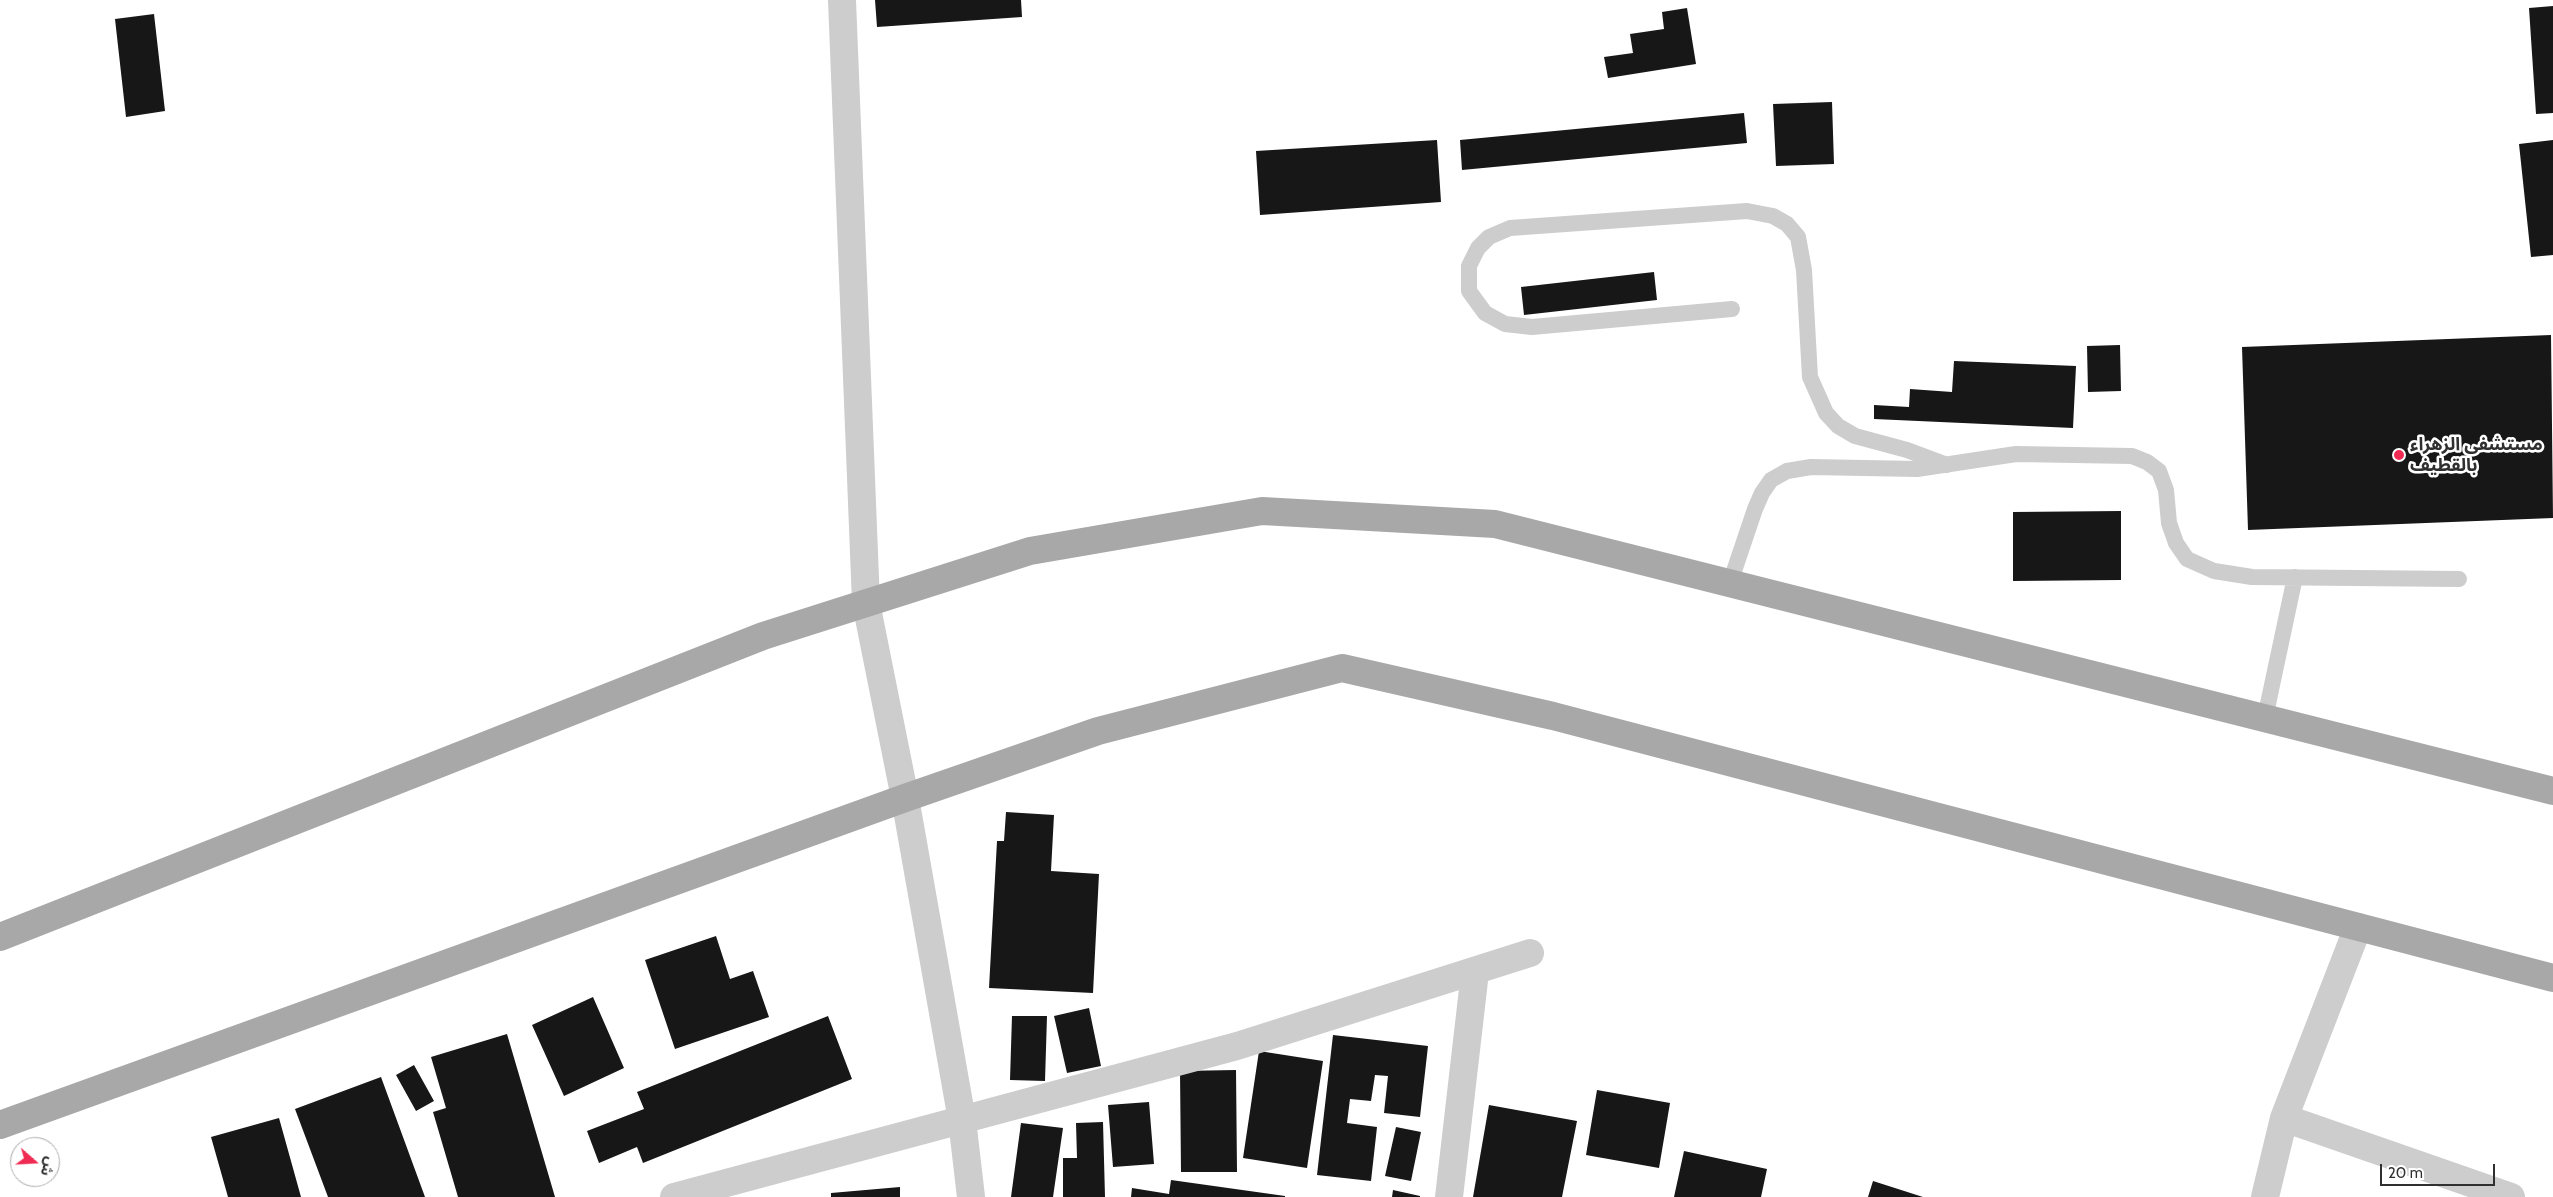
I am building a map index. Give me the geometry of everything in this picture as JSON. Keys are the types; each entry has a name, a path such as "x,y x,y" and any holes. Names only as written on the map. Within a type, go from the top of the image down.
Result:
{"main road":[{"path":"0,937 763,636 1030,551 1262,511 1495,524 2553,791"},
{"path":"0,1125 905,798 1098,731 1342,668 1553,716 2553,978"}],"street":[{"path":"842,0 866,603 905,798 962,1120 971,1197"},
{"path":"2265,1197 2284,1118 2358,927"},
{"path":"674,1197 1236,1046 1475,972 1530,953"},
{"path":"1449,1197 1475,972"},
{"path":"2284,1118 2511,1197"}],"lane":[{"path":"1732,309 1532,327 1505,324 1485,313 1469,291 1469,266 1478,248 1489,237 1510,228 1747,211 1772,216 1787,224 1798,237 1804,270 1810,377 1826,413 1838,426 1855,436 1906,450 1947,465"},
{"path":"1730,583 1762,493 1772,480 1787,471 1811,467 1917,469 2016,454 2132,456 2147,462 2159,472 2166,490 2172,530 2176,543 2186,559 2214,571 2252,577 2459,579"},
{"path":"2265,718 2295,577"}],"building":[{"path":"875,0 1021,0 1022,17 877,27"},
{"path":"2553,6 2553,113 2536,114 2529,8"},
{"path":"1687,8 1696,64 1608,78 1604,57 1633,53 1630,34 1664,29 1662,12"},
{"path":"154,14 165,111 126,117 115,19"},
{"path":"1832,102 1834,164 1776,166 1773,104"},
{"path":"1744,113 1747,143 1462,170 1460,140"},
{"path":"1437,140 1441,202 1260,215 1256,151"},
{"path":"2553,140 2553,255 2531,257 2519,144"},
{"path":"1654,272 1657,300 1524,315 1521,287"},
{"name":"مستشفى الزهراء بالقطيف","path":"2551,335 2553,518 2248,530 2242,347"},
{"path":"2120,345 2121,391 2088,392 2087,346"},
{"path":"1954,361 2076,366 2073,428 1874,419 1874,405 1909,407 1910,389 1952,392"},
{"path":"2121,511 2121,580 2013,581 2013,512"},
{"path":"1006,812 1054,815 1051,871 1099,874 1093,993 989,988 997,841 1004,841"},
{"path":"716,936 730,979 753,971 769,1017 675,1049 645,960"},
{"path":"593,997 624,1068 564,1096 532,1025"},
{"path":"1089,1008 1101,1066 1067,1073 1054,1016"},
{"path":"828,1016 852,1079 643,1163 637,1147 599,1163 587,1131 644,1109 637,1092"},
{"path":"1012,1016 1047,1016 1045,1081 1010,1080"},
{"path":"507,1034 555,1197 458,1197 433,1112 446,1108 431,1057"},
{"path":"1333,1035 1428,1046 1420,1117 1384,1113 1388,1076 1375,1075 1371,1101 1350,1099 1347,1123 1377,1127 1371,1181 1317,1175"},
{"path":"1259,1051 1323,1061 1307,1168 1243,1158"},
{"path":"414,1065 434,1101 416,1111 396,1075"},
{"path":"1236,1070 1237,1172 1181,1172 1180,1071"},
{"path":"381,1077 425,1197 328,1197 295,1109"},
{"path":"1597,1090 1670,1103 1659,1168 1586,1155"},
{"path":"1149,1102 1154,1164 1113,1167 1108,1105"},
{"path":"1489,1105 1577,1121 1562,1197 1473,1197"},
{"path":"279,1118 301,1197 228,1197 211,1137"},
{"path":"1103,1122 1105,1197 1063,1197 1063,1158 1077,1158 1076,1123"},
{"path":"1021,1123 1063,1128 1053,1197 1011,1197"},
{"path":"1396,1127 1421,1132 1411,1181 1385,1176"},
{"path":"1684,1151 1767,1169 1761,1197 1674,1197"},
{"path":"1171,1180 1285,1197 1131,1197 1132,1188 1169,1194"},
{"path":"1873,1181 1923,1197 1868,1197"},
{"path":"900,1187 900,1197 831,1197 831,1193"},
{"path":"1393,1190 1420,1196 1420,1197 1392,1197"}],"place":[{"name":"مستشفى الزهراء بالقطيف","path":"2399,455"}]}
